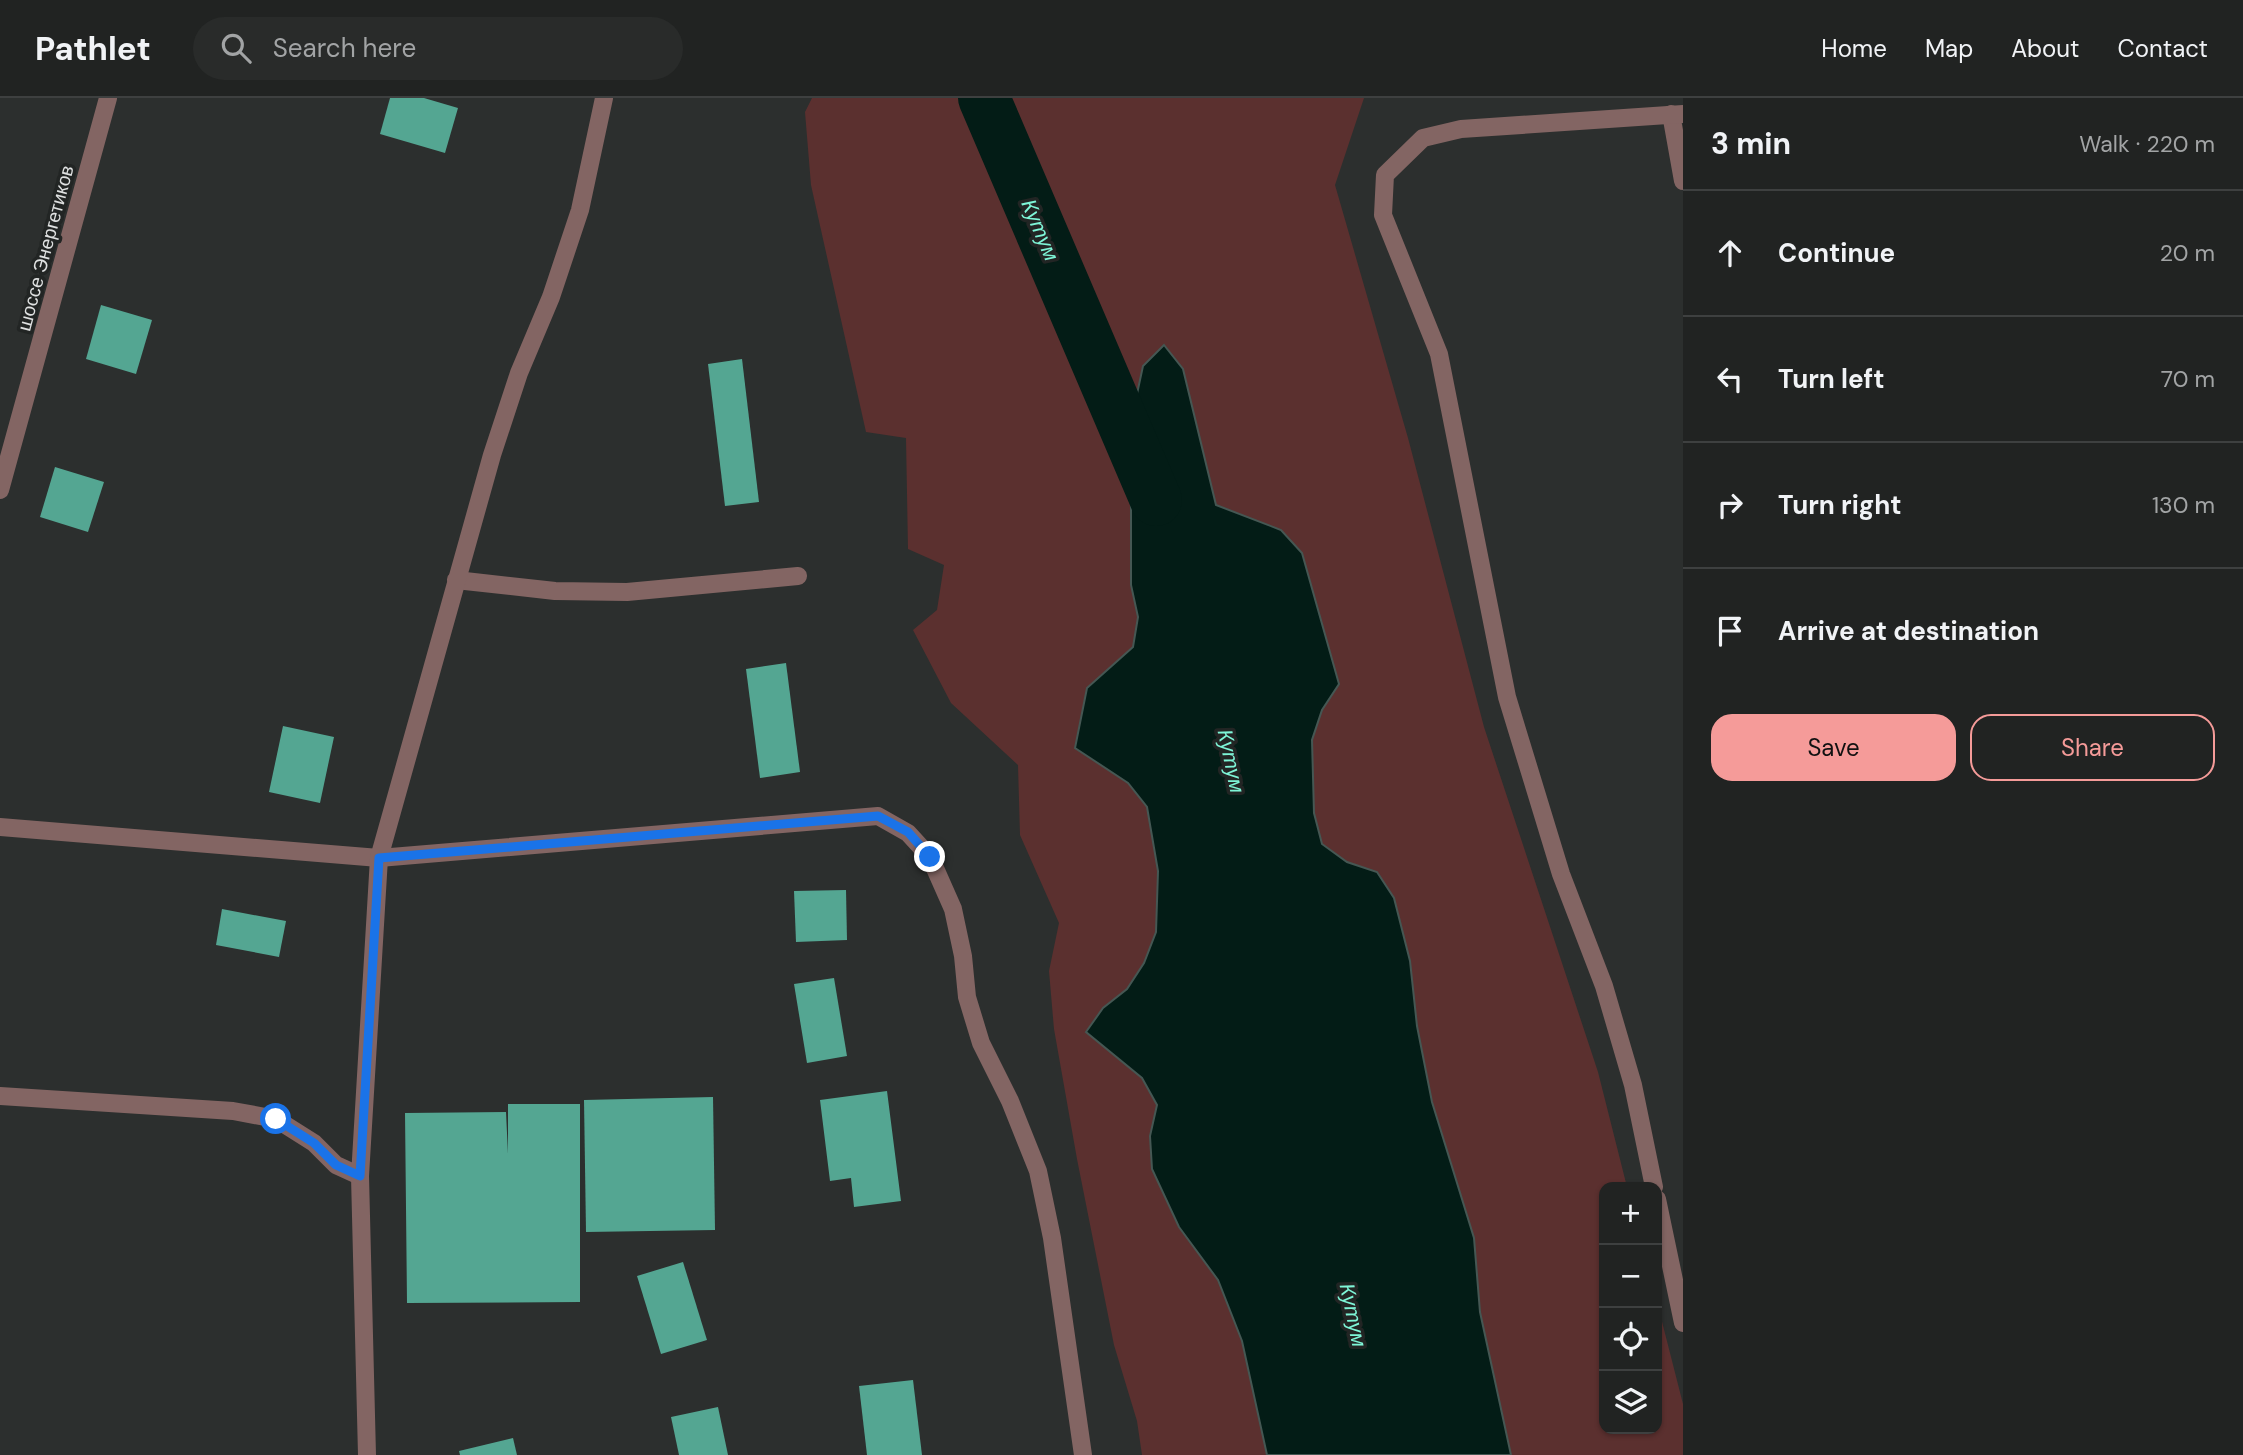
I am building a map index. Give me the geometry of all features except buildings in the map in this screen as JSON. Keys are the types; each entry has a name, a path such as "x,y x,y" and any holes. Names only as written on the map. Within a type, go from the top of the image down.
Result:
{"street":[{"name":"шоссе Энергетиков","path":"0,490 108,98"},
{"path":"367,1455 360,1176 379,858 492,455 519,373 551,298 580,210 604,98"},
{"path":"1653,1182 1633,1085 1604,986 1561,873 1507,697 1439,354 1383,215 1385,176 1423,138 1461,129 1677,114 1683,181"},
{"path":"456,580 555,591 626,592 799,576"},
{"path":"0,827 379,858 878,816 908,832 930,857 953,909 963,956 967,997 981,1043 1010,1101 1038,1171 1052,1238 1083,1455"},
{"path":"0,1096 233,1111 276,1119 314,1143 336,1165 360,1176"},
{"path":"1662,1223 1683,1323"}],"shaded area":[{"path":"812,98 1364,98 1335,185 1408,438 1484,727 1598,1072 1626,1182 1599,1182 1599,1434 1662,1434 1662,1322 1683,1404 1683,1455 1511,1455 1480,1312 1474,1238 1432,1102 1417,1026 1410,961 1377,872 1347,862 1321,844 1314,813 1312,740 1322,710 1339,684 1302,553 1280,530 1216,505 1183,369 1123,459 1131,491 1131,585 1138,617 1133,647 1087,688 1075,748 1128,783 1147,807 1158,871 1156,932 1144,963 1127,989 1103,1008 1087,1032 1142,1078 1157,1105 1150,1136 1179,1227 1218,1280 1242,1341 1267,1455 1142,1455 1137,1421 1114,1345 1054,1029 1049,971 1059,923 1020,835 1018,765 951,703 913,630 937,610 944,565 908,549 906,438 866,432 811,185 805,112"}],"water":[{"path":"1164,345 1183,369 1216,505 1281,530 1302,553 1339,684 1322,710 1312,740 1314,813 1322,844 1347,862 1377,872 1394,898 1410,961 1417,1026 1432,1102 1474,1238 1480,1312 1511,1455 1267,1455 1242,1341 1218,1280 1179,1227 1152,1169 1150,1136 1157,1105 1142,1078 1086,1032 1103,1008 1127,989 1144,963 1156,932 1158,871 1147,807 1128,783 1075,748 1087,688 1133,647 1138,617 1131,585 1131,491 1123,459 1143,366"}],"waterway":[{"name":"Кутум","path":"984,98 1156,500"}],"route":[{"path":"276,1119 314,1143 336,1165 360,1176 379,858 878,816 908,832 930,857"}]}
